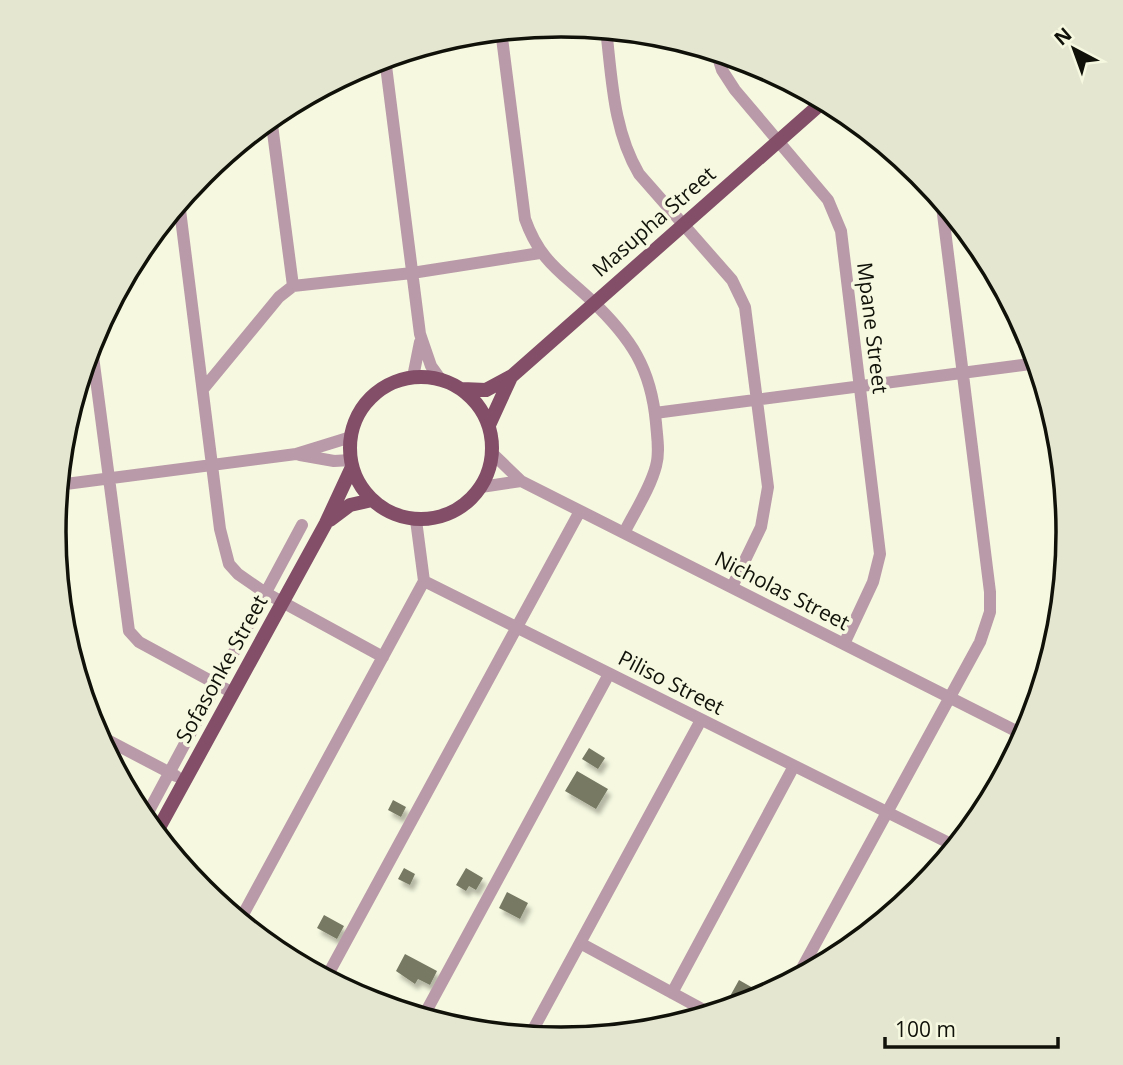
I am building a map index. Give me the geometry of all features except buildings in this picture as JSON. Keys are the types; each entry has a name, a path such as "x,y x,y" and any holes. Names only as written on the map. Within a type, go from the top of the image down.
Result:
{"main road":[{"name":"Masupha Street","path":"462,389 486,390 512,376 816,107"},
{"name":"Masupha Street","path":"489,425 512,376"},
{"name":"Sofasonke Street","path":"161,824 326,523 351,463 351,437 358,415 372,397 391,384 413,377 441,380 462,389 482,411 489,425 493,454 481,488 468,502 453,513 416,520"},
{"path":"351,463 359,484 372,500 399,516 416,520"},
{"name":"Sofasonke Street","path":"326,523 350,506 372,500"}],"street":[{"path":"607,39 620,131 628,155 639,174 732,280 745,307 758,400 767,502 761,527 732,587"},
{"path":"502,40 525,219 540,253 594,303 640,357 650,381 655,413 657,464 624,533"},
{"name":"Mpane Street","path":"720,63 735,90 828,200 841,230 880,554 873,582 844,644"},
{"path":"386,69 420,334 431,366 441,380"},
{"path":"273,130 293,286"},
{"path":"181,216 220,529 229,564 282,603 383,657"},
{"path":"804,965 980,642 990,612 990,592 943,217"},
{"path":"204,388 279,297 293,286 411,273 540,253"},
{"path":"413,377 418,363 420,334"},
{"path":"655,413 1028,364"},
{"path":"95,365 129,631 139,642 233,693"},
{"path":"69,484 296,454 351,437"},
{"path":"296,454 351,463"},
{"name":"Nicholas Street","path":"493,454 522,481 1016,731"},
{"path":"481,488 522,481"},
{"path":"330,970 580,511"},
{"path":"244,913 424,581 416,520"},
{"path":"150,809 302,525"},
{"name":"Piliso Street","path":"424,581 948,842"},
{"path":"427,1009 609,674"},
{"path":"534,1027 701,720"},
{"path":"113,743 185,781"},
{"path":"672,993 794,766"},
{"path":"580,943 700,1008"}]}
